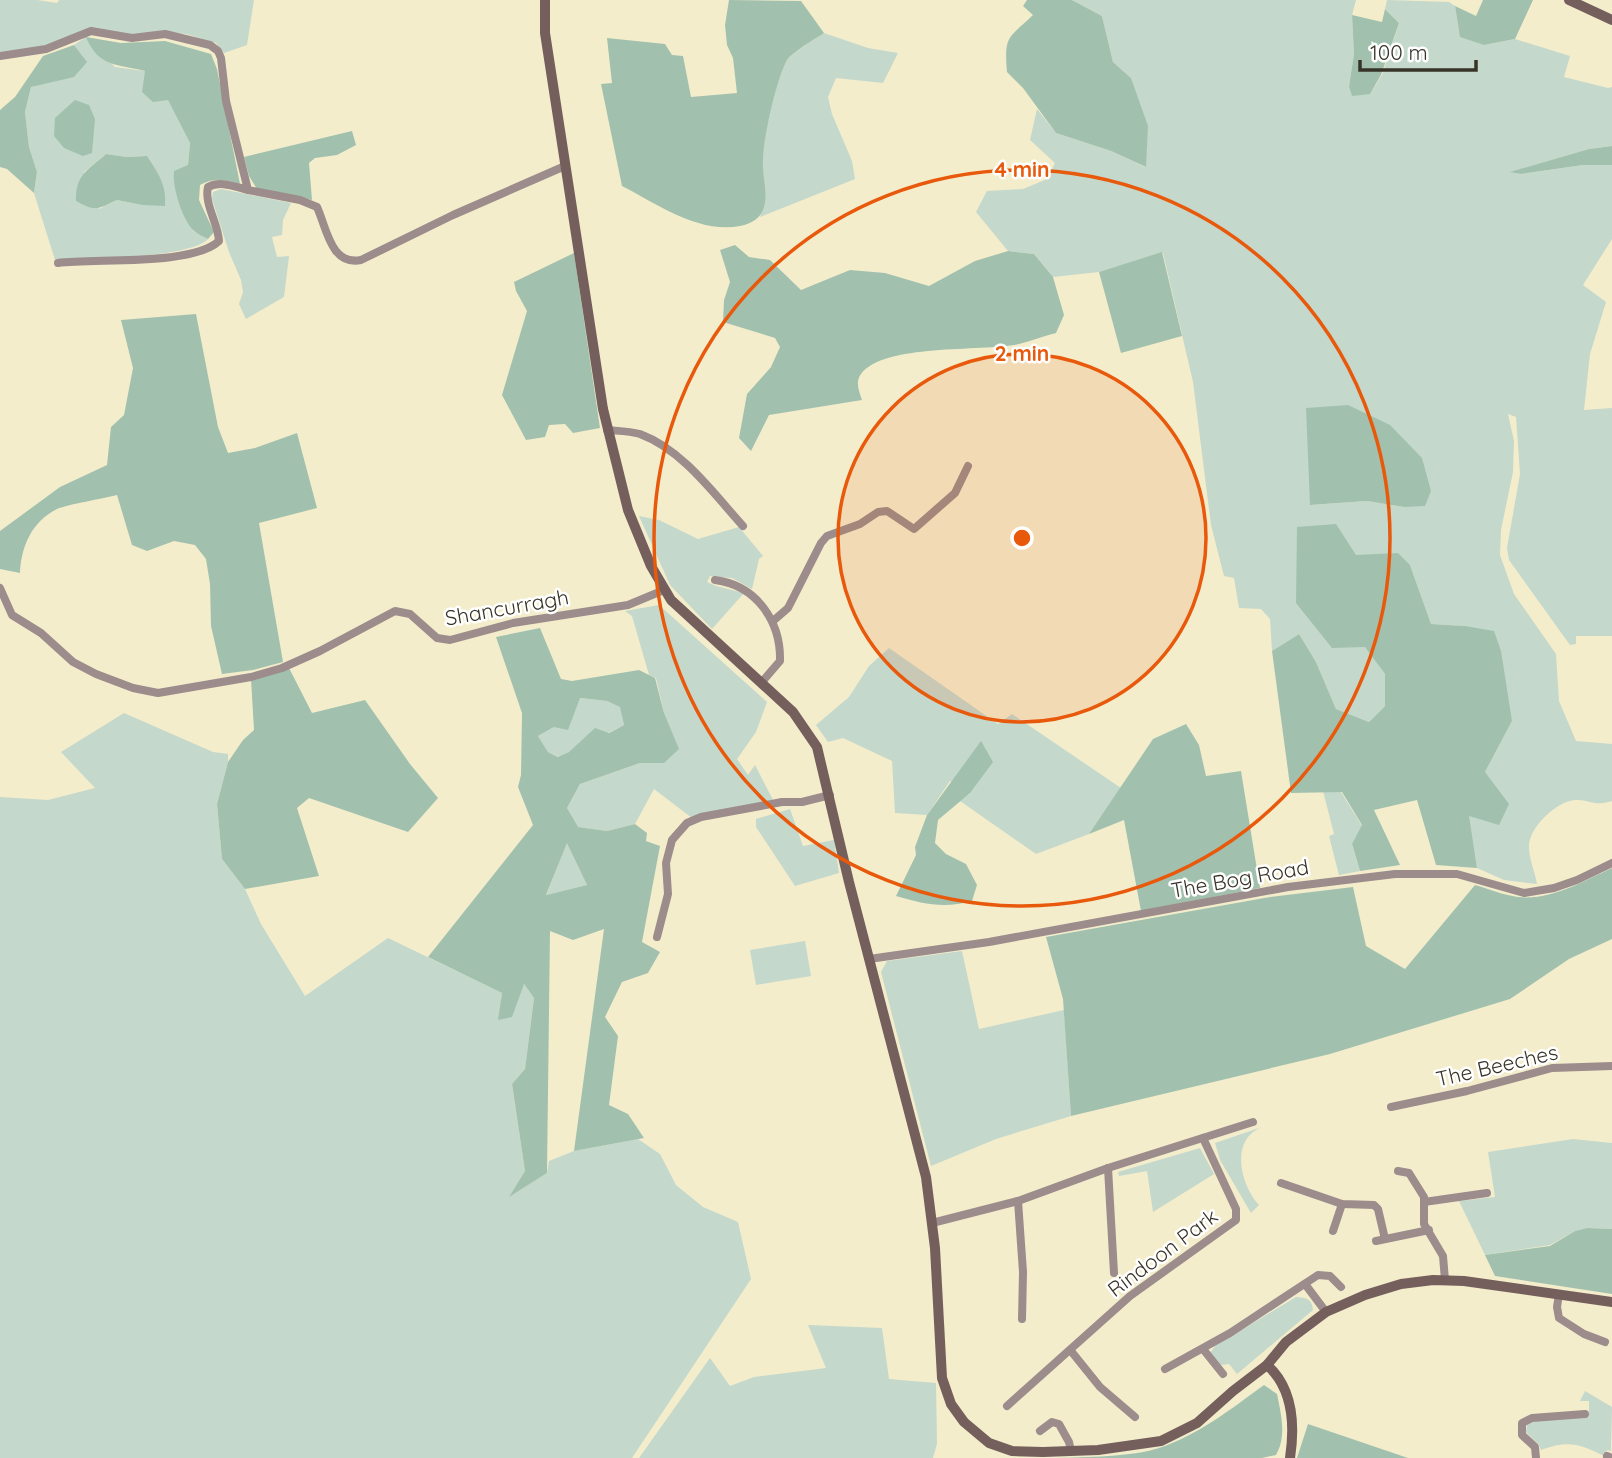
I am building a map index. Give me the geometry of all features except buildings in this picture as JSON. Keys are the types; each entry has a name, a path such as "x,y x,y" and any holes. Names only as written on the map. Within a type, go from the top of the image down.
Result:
{"street":[{"path":"545,0 545,33 607,430 628,510 651,566 671,600 793,712 817,747 926,1177 932,1223 941,1365 944,1389 951,1405 973,1431 1000,1447 1020,1451 1071,1451 1143,1445 1167,1439 1197,1423 1267,1365 1286,1342 1326,1312 1394,1286 1445,1280 1500,1284 1612,1302"},
{"path":"1569,0 1612,20"},
{"path":"0,56 46,49 91,30 132,38 165,34 210,45 218,51 220,58 226,101 248,190"},
{"path":"58,263 125,261 192,253 212,247 219,241 218,231 206,196 208,187 217,183 317,207 332,247 338,255 351,262 361,260 453,215 565,166"},
{"path":"607,430 630,432 660,444 699,478 743,526"},
{"path":"773,621 788,608 827,536 860,524 878,512 887,511 914,528 955,493 968,466"},
{"path":"715,580 743,588 773,621 780,643 780,661 762,682"},
{"name":"Shancurragh","path":"0,588 12,615 41,633 73,663 133,688 158,693 251,677 282,668 395,611 410,614 437,638 450,640 513,623 628,605 664,590"},
{"path":"657,937 668,894 666,874 672,840 687,823 701,817 782,802 802,802 830,795"},
{"name":"The Bog Road","path":"869,959 1003,939 1288,887 1395,874 1457,874 1524,893 1554,888 1612,863"},
{"name":"The Beeches","path":"1391,1107 1467,1091 1552,1068 1612,1066"},
{"path":"932,1223 1017,1201 1108,1167 1253,1122"},
{"name":"Rindoon Park","path":"1070,1351 1130,1296 1237,1218 1236,1209 1203,1138"},
{"path":"1108,1167 1114,1273"},
{"path":"1398,1171 1407,1171 1411,1175 1424,1202 1424,1224 1444,1259 1445,1280"},
{"path":"1280,1183 1342,1204 1374,1205 1378,1209 1380,1240 1429,1230"},
{"path":"1424,1202 1487,1193"},
{"path":"1017,1201 1023,1272 1022,1319"},
{"path":"1333,1231 1342,1204"},
{"path":"1165,1369 1203,1349 1318,1275 1333,1277 1340,1287"},
{"path":"1305,1284 1326,1312"},
{"path":"1559,1294 1559,1318 1584,1334 1605,1342"},
{"path":"1203,1349 1223,1374"},
{"path":"1007,1406 1070,1351 1100,1387 1135,1417"},
{"path":"1267,1365 1278,1375 1293,1416 1290,1458"},
{"path":"1536,1458 1535,1447 1522,1435 1522,1423 1539,1417 1585,1414"},
{"path":"1040,1431 1052,1422 1059,1424 1071,1451"}],"green space":[{"path":"0,0 57,3 59,0 254,0 247,45 224,53 216,43 186,34 167,32 128,35 93,28 40,47 0,53"},
{"path":"729,0 801,1 824,33 792,55 782,71 765,138 765,197 762,212 750,223 725,227 694,222 622,186 601,84 612,83 607,38 665,44 672,55 683,56 691,97 737,93 733,58 727,45 725,25"},
{"path":"1027,0 1072,0 1102,16 1113,62 1131,78 1148,126 1146,167 1111,151 1056,133 1023,88 1007,72 1007,44 1013,34 1033,15 1023,6"},
{"path":"1072,0 1356,0 1352,15 1354,54 1349,86 1370,94 1382,75 1399,23 1385,9 1387,0 1449,2 1455,6 1459,30 1484,45 1515,39 1570,56 1564,77 1612,87 1612,146 1589,149 1512,172 1521,174 1583,165 1612,165 1612,239 1583,285 1606,302 1590,354 1584,410 1612,408 1612,636 1576,636 1576,644 1570,645 1509,560 1507,548 1520,474 1516,417 1508,414 1514,441 1513,472 1501,530 1500,555 1514,594 1556,654 1559,701 1576,741 1612,744 1612,801 1600,803 1575,800 1560,805 1538,824 1533,832 1529,852 1537,884 1504,880 1477,868 1468,815 1485,772 1512,721 1465,626 1431,624 1410,565 1373,556 1356,556 1365,646 1385,674 1385,706 1369,722 1336,709 1316,662 1299,634 1272,651 1270,619 1261,609 1239,608 1234,578 1224,576 1211,525 1193,382 1163,253 1099,272 1053,277 1034,254 1008,251 976,212 987,191 1023,189 1047,179 1055,163 1030,140 1037,109 1056,133 1111,151 1145,167 1131,78 1113,62 1102,16","holes":["1421,458 1404,507 1367,501 1311,505"]},
{"path":"1483,0 1533,0 1515,39 1484,45 1460,37 1455,6 1476,16"},
{"path":"1385,9 1399,23 1381,75 1370,94 1352,96 1349,86 1354,54 1352,15 1382,22"},
{"path":"824,33 868,48 898,53 883,83 836,78 828,97 832,114 852,161 855,179 760,217 765,197 762,164 764,142 780,77 788,59"},
{"path":"86,37 115,67 145,71 168,99 190,143 188,165 193,231 208,239 198,245 160,254 55,260 34,193 37,172 29,147 25,112 31,87 86,62 74,45","holes":["106,154 147,156 142,205 117,200 99,209 84,172"]},
{"path":"86,37 121,43 165,41 211,54 217,69 240,184 215,180 200,185 199,200 214,232 208,239 193,230 179,202 174,171 188,165 190,143 168,100 153,102 142,92 145,71 103,60"},
{"path":"74,45 87,62 74,77 31,87 25,112 29,147 37,172 34,193 7,169 0,167 0,110 15,97 43,56"},
{"path":"75,100 89,105 95,119 92,153 83,156 64,148 54,136 55,118"},
{"path":"352,131 356,145 337,155 315,158 309,163 312,200 257,189 249,176 244,157"},
{"path":"1612,146 1612,165 1583,165 1521,174 1510,172 1589,149"},
{"path":"106,154 147,156 163,185 165,206 117,200 93,208 76,201 80,179"},
{"path":"221,189 291,203 283,220 282,235 272,237 277,257 289,256 284,297 246,319 239,304 243,292 241,280 212,199 213,192"},
{"path":"735,245 749,257 770,260 801,290 850,270 885,273 929,286 975,261 1008,251 1034,254 1053,277 1064,315 1056,333 1019,344 911,353 873,364 858,380 862,400 769,415 751,451 739,438 747,394 771,367 780,347 775,338 723,322 724,300 730,282 720,250"},
{"path":"1162,252 1182,336 1121,353 1099,272"},
{"path":"574,253 600,428 573,433 565,424 549,425 545,437 526,440 502,395 527,311 514,282"},
{"path":"196,314 218,427 228,453 255,448 297,433 317,508 259,523 283,662 222,674 211,626 210,584 206,559 195,545 174,541 147,551 132,545 117,495 62,507 48,514 29,536 20,573 0,569 0,531 60,487 107,465 111,427 124,415 133,368 121,320"},
{"path":"1348,405 1390,425 1422,458 1431,491 1425,506 1404,507 1367,501 1310,505 1306,408"},
{"path":"639,516 659,520 698,539 739,527 763,556 759,559 752,589 732,578 710,576 707,582 744,593 712,629 670,585"},
{"path":"1336,524 1356,555 1398,553 1410,565 1431,624 1494,631 1501,651 1512,721 1485,772 1509,804 1499,825 1469,816 1477,868 1436,865 1417,800 1374,810 1400,865 1360,871 1352,844 1362,825 1342,792 1291,793 1272,651 1299,634 1316,662 1336,709 1369,722 1385,706 1385,674 1365,647 1332,648 1296,603 1297,527"},
{"path":"659,605 767,702 756,732 737,759 748,775 755,765 773,800 692,818 654,789 635,824 607,831 577,827 567,808 580,784 640,763 664,763 664,713 656,678 649,675 632,616 625,611"},
{"path":"540,628 561,679 572,681 639,670 655,678 664,713 679,749 664,763 640,763 580,784 567,808 578,827 607,831 635,824 647,833 646,841 660,846 642,942 660,952 648,973 622,982 605,1017 618,1036 609,1105 628,1114 644,1138 574,1151 604,929 573,940 550,931 547,1173 509,1197 525,1171 512,1084 525,1069 534,998 524,984 512,1017 498,1020 502,993 428,957 533,825 518,787 521,775 522,713 496,637","holes":["580,698 607,701 620,707 624,725 609,733 595,728 569,752 558,757 548,752 538,736 554,727 568,730","567,843 587,885 546,895"]},
{"path":"889,648 998,724 1012,714 1121,788 1089,834 1036,854 960,801 970,793 950,781 927,815 895,813 892,761 843,738 828,742 816,725 849,697 869,666"},
{"path":"289,668 312,713 365,700 410,764 438,798 408,832 309,798 297,808 319,876 245,889 222,859 217,804 228,762 243,740 254,730 251,679"},
{"path":"579,698 607,701 621,707 624,725 559,757 548,752 538,736 554,727"},
{"path":"124,713 213,752 228,754 217,804 222,859 245,889 261,924 305,996 388,938 502,993 499,1020 524,984 534,998 525,1069 512,1084 525,1171 510,1196 547,1173 549,1161 574,1151 638,1139 660,1154 676,1185 703,1207 738,1222 751,1279 632,1458 0,1458 0,797 48,800 95,788 61,752"},
{"path":"1186,724 1199,745 1206,776 1241,771 1260,888 1141,911 1124,820 1089,834 1153,739"},
{"path":"981,741 993,762 970,793 938,820 935,843 946,854 966,864 977,885 972,901 952,905 934,904 896,896 916,855 915,847 927,815"},
{"path":"1323,791 1341,792 1362,826 1352,845 1360,871 1339,875 1329,836 1334,834"},
{"path":"790,809 803,846 834,840 839,873 795,886 756,827 756,819"},
{"path":"567,842 587,885 546,896"},
{"path":"1612,868 1612,939 1569,959 1510,999 1330,1054 1071,1116 1063,999 1046,937 1270,897 1353,887 1366,946 1405,969 1475,885 1518,897 1542,896 1566,889"},
{"path":"805,941 811,976 756,985 750,950"},
{"path":"962,951 979,1029 1064,1010 1071,1116 996,1139 931,1166 881,972 887,961"},
{"path":"1262,1127 1252,1133 1242,1152 1243,1175 1259,1205 1251,1213 1220,1160 1215,1143"},
{"path":"1573,1139 1612,1143 1612,1229 1587,1228 1575,1231 1550,1245 1485,1255 1459,1201 1495,1197 1488,1152"},
{"path":"1200,1148 1214,1174 1153,1212 1147,1171 1119,1176 1118,1172"},
{"path":"1587,1228 1612,1229 1612,1294 1495,1276 1485,1255 1550,1246 1575,1231"},
{"path":"1296,1297 1309,1300 1313,1310 1237,1374 1229,1364 1221,1365 1210,1353 1215,1346"},
{"path":"808,1325 882,1328 889,1379 936,1383 937,1444 933,1458 639,1458 710,1358 730,1386 754,1377 826,1368"},
{"path":"1264,1385 1277,1394 1280,1409 1282,1433 1276,1455 1262,1458 1057,1458 1122,1455 1159,1448 1201,1429"},
{"path":"1585,1391 1612,1407 1611,1451 1607,1450 1604,1456 1580,1446 1567,1444 1541,1450 1526,1432 1527,1424 1534,1421 1589,1417 1589,1401 1580,1401"},
{"path":"1308,1424 1408,1458 1297,1458"}]}
